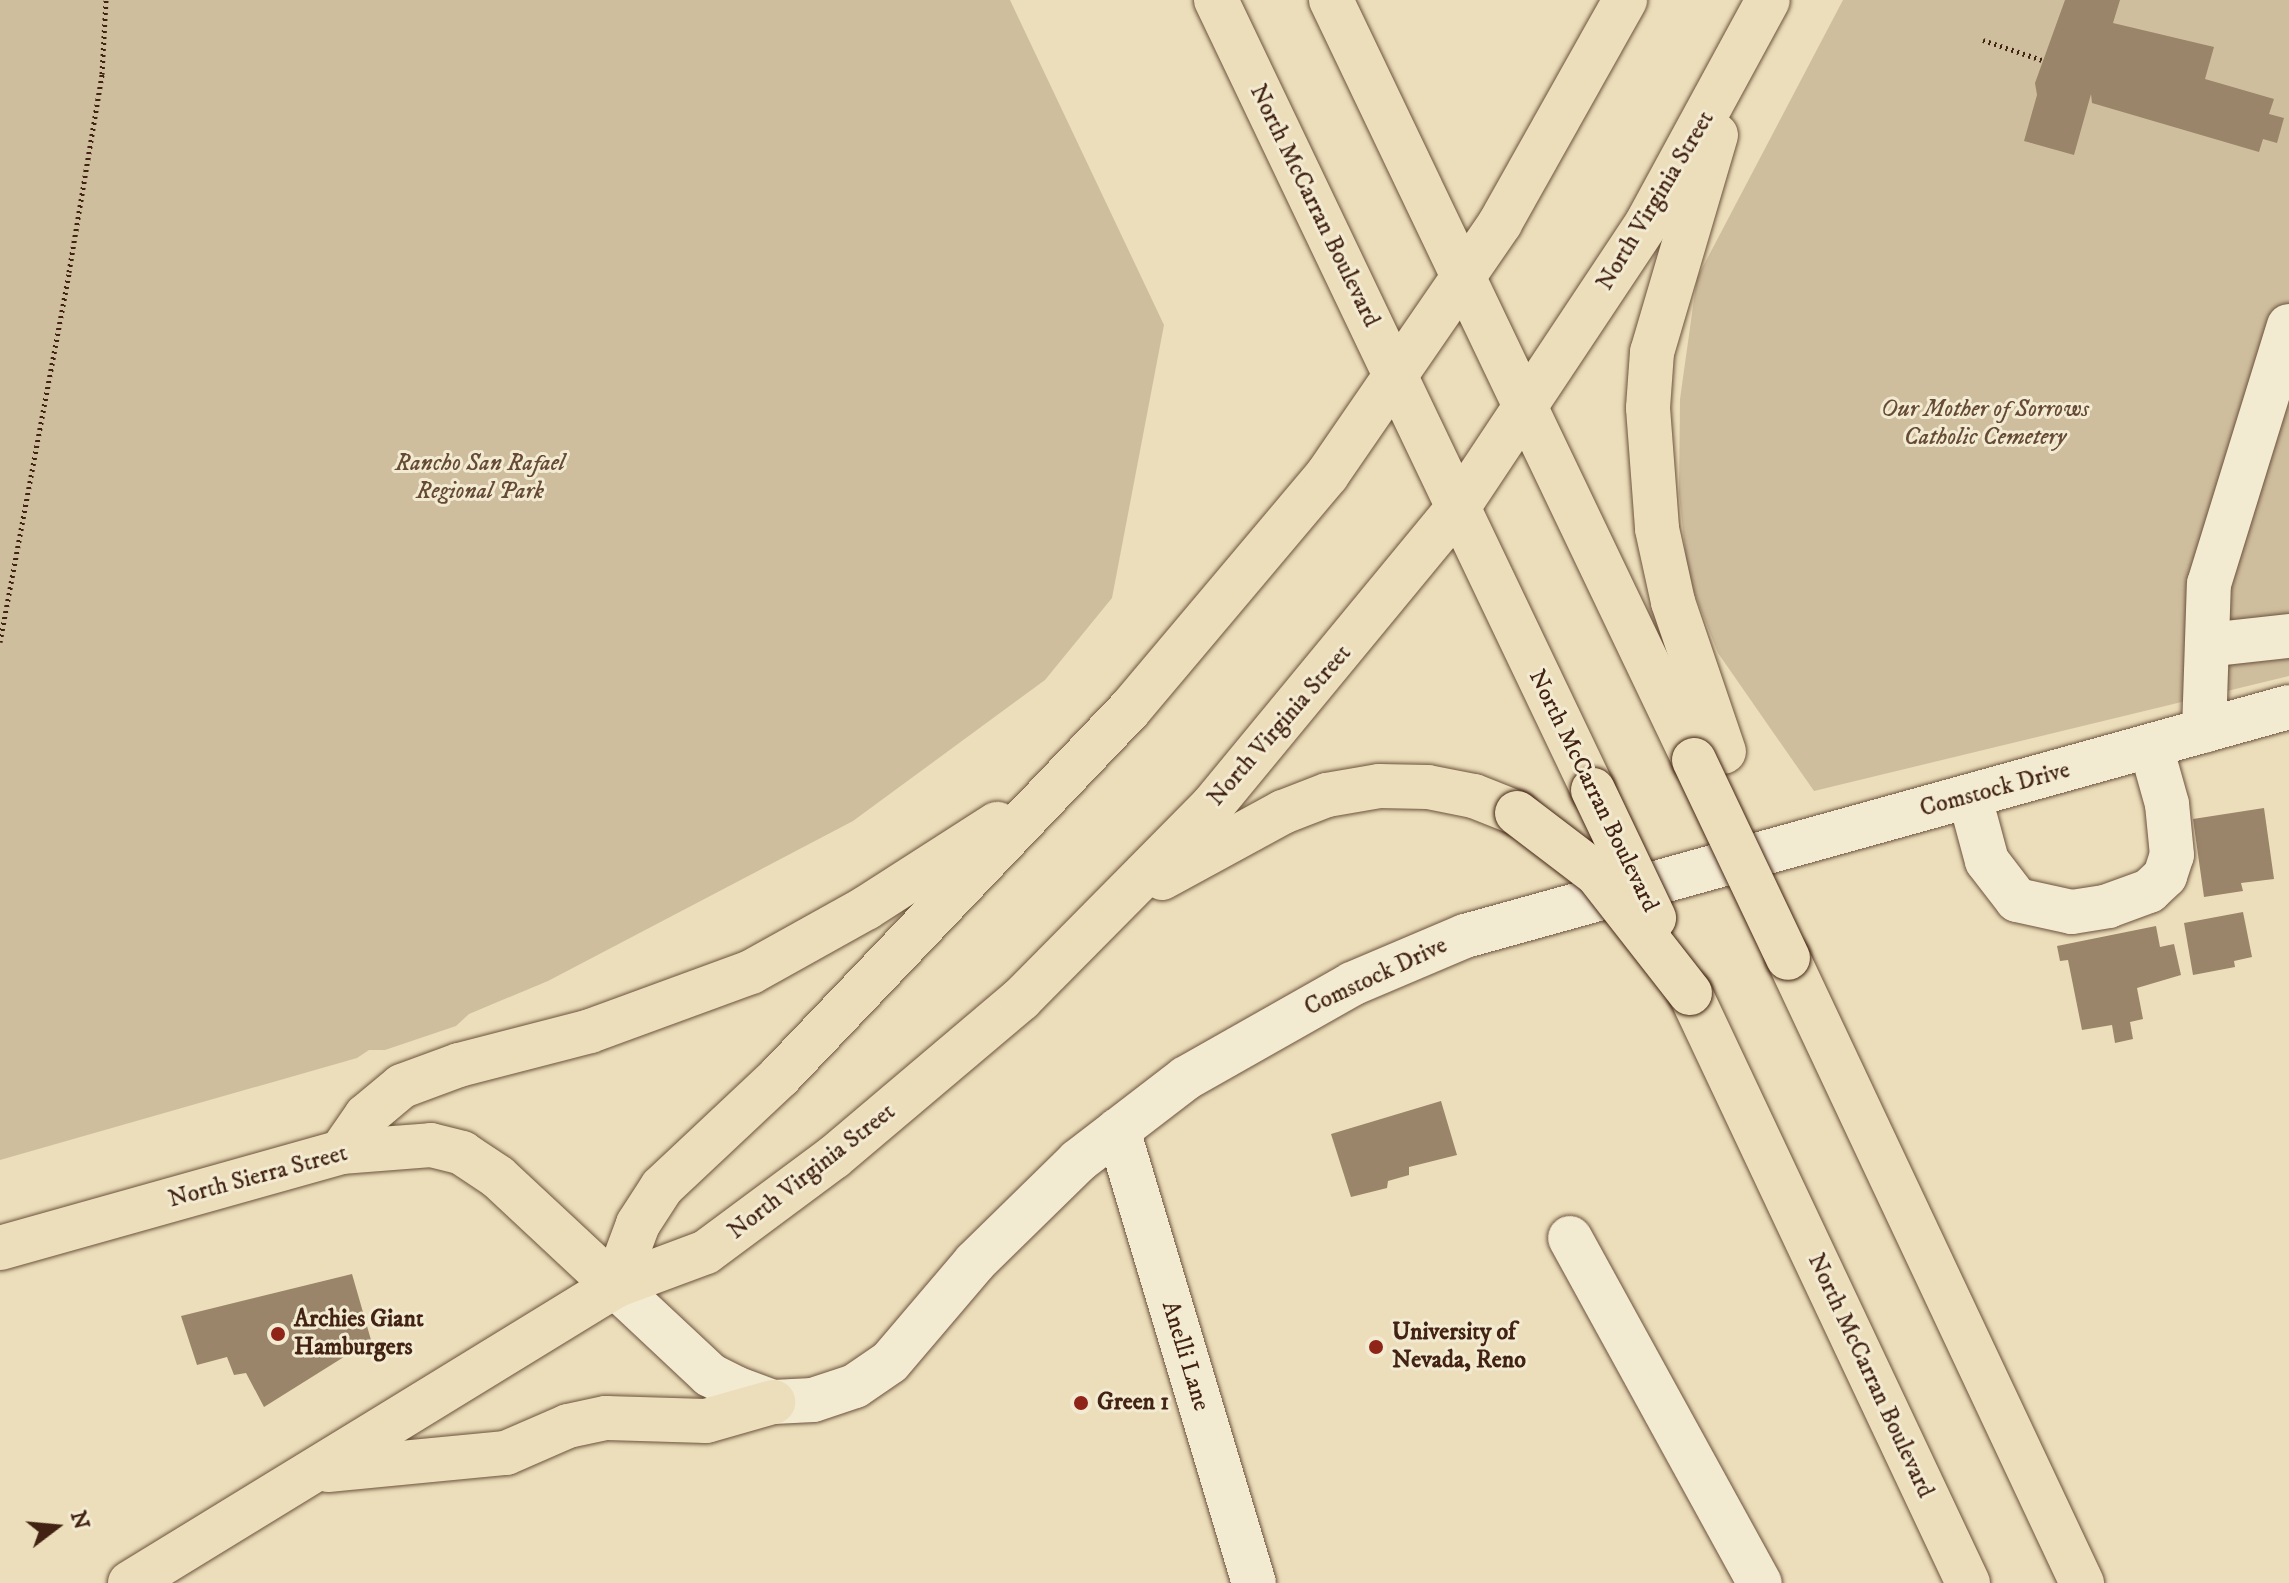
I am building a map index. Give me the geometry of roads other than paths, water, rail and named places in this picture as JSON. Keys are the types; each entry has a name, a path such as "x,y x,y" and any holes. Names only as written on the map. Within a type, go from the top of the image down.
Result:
{"main road":[{"name":"North McCarran Boulevard","path":"1216,0 1968,1583"},
{"path":"1331,0 1522,410 1709,756 1788,958 2082,1583"},
{"path":"615,1286 638,1224 662,1187 780,1076 1130,709 1262,555 1396,377 1463,280 1625,0"},
{"name":"North Virginia Street","path":"130,1583 318,1471 615,1286 706,1252 753,1219 929,1081 1119,903 1273,737 1457,509 1648,221 1738,61 1768,0"},
{"path":"1709,756 1657,529 1648,408 1652,352 1669,286 1738,61"},
{"path":"1119,903 1283,812 1327,795 1379,786 1428,787 1474,796 1517,813 1597,874 1690,993"},
{"path":"341,1152 366,1116 402,1086 590,1031 751,972 866,908 1046,794"},
{"name":"North Sierra Street","path":"0,1248 341,1152 431,1145 462,1153 498,1177 615,1286"},
{"path":"318,1471 494,1454 568,1426 606,1418 706,1421 773,1402"}],"street":[{"path":"2204,731 2209,584 2289,326"},
{"path":"2207,645 2289,636"},
{"name":"Comstock Drive","path":"615,1286 710,1375 773,1402 813,1400 855,1386 890,1362 975,1262 1052,1184 1118,1130 1186,1078 1352,984 1465,936 2289,707"},
{"path":"1970,798 1987,861 2017,900 2072,912 2108,906 2149,891 2165,876 2172,855 2167,804 2151,747"},
{"name":"Anelli Lane","path":"1118,1130 1254,1583"},
{"path":"1570,1238 1760,1583"}],"place":[{"name":"Archies Giant Hamburgers","path":"278,1334"},
{"name":"University of Nevada, Reno","path":"1376,1347"},
{"name":"Green 1","path":"1081,1403"}],"park label":[{"name":"Our Mother of Sorrows Catholic Cemetery","path":"1985,424"},
{"name":"Rancho San Rafael Regional Park","path":"480,478"}]}
